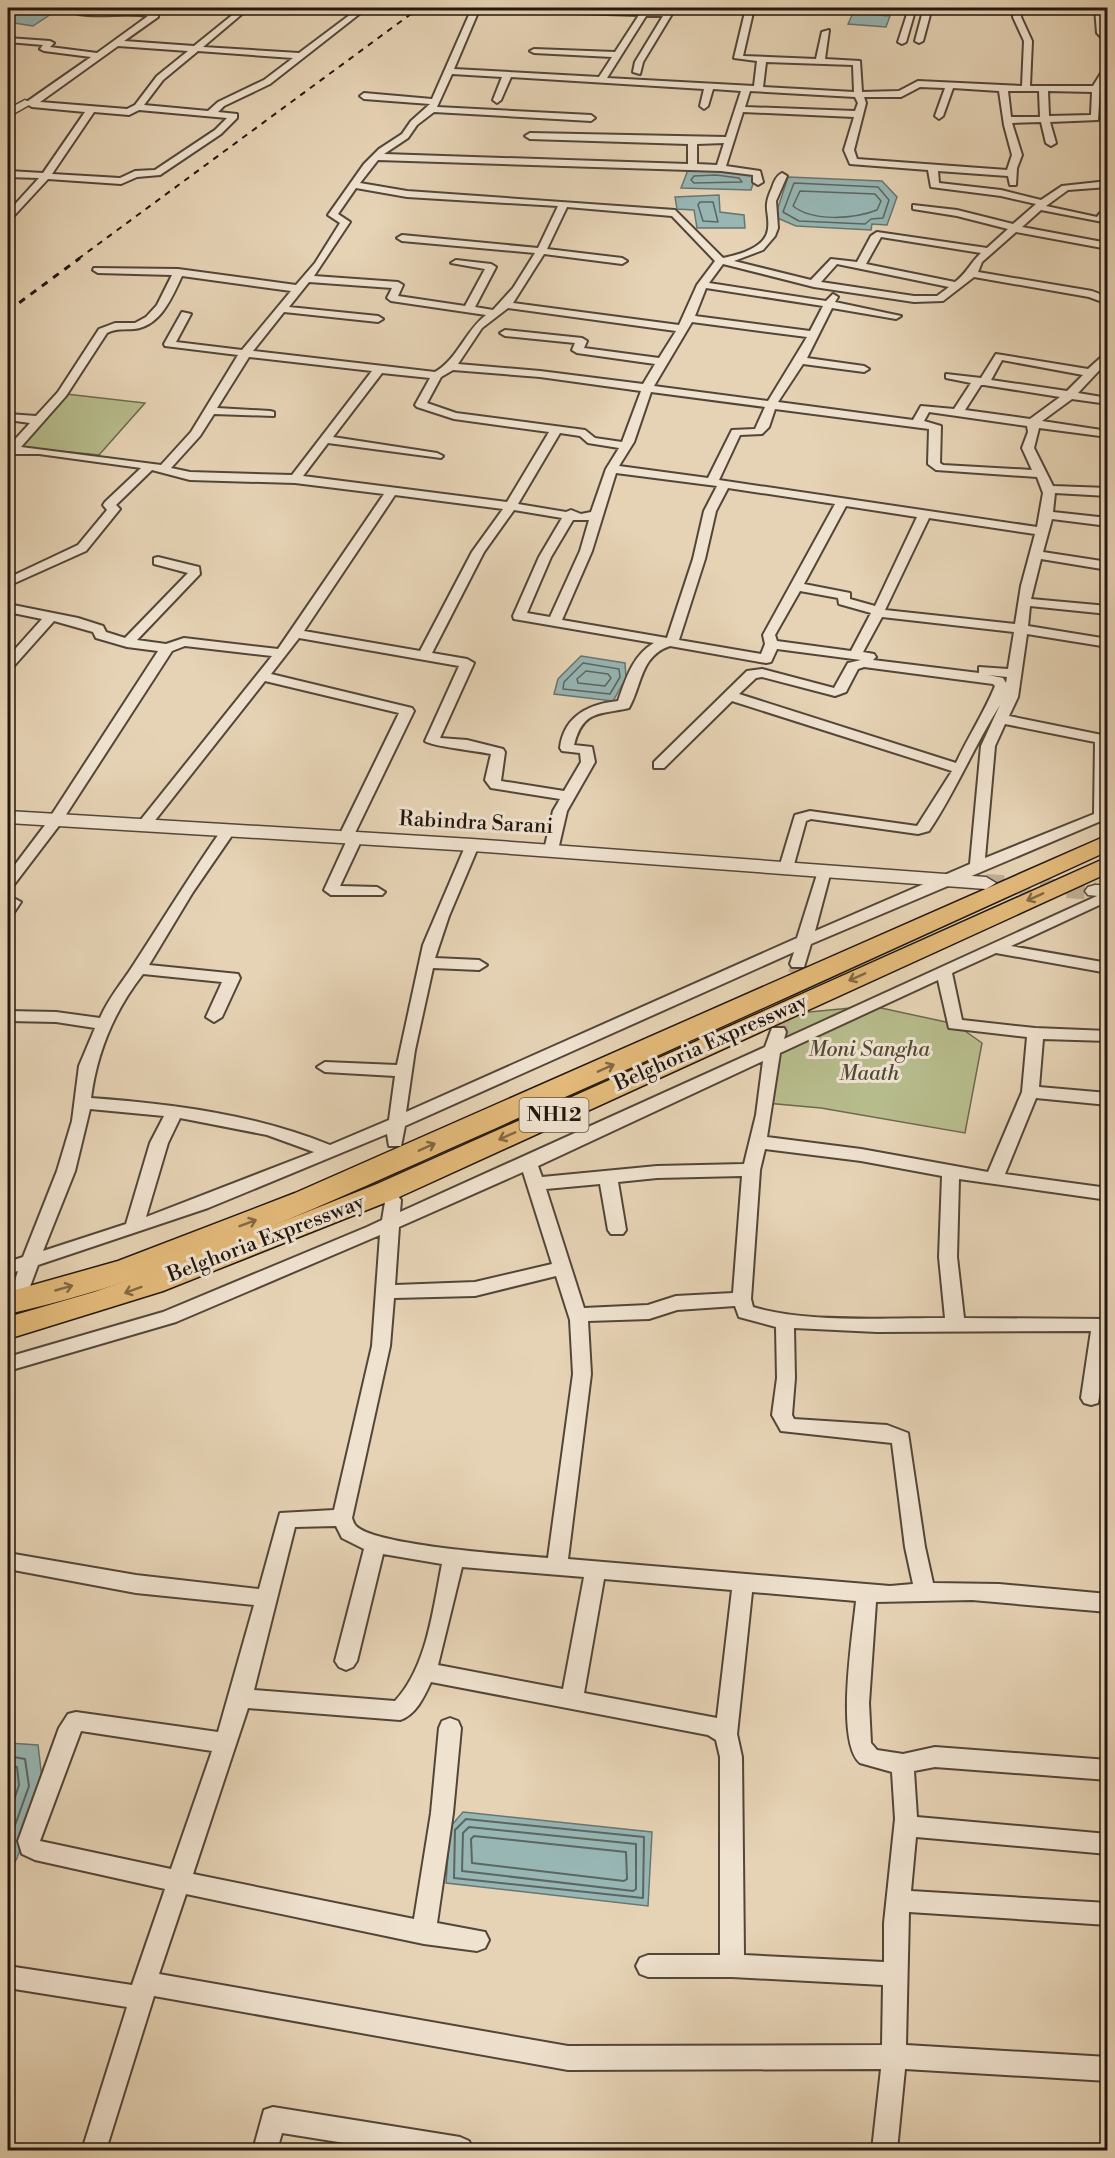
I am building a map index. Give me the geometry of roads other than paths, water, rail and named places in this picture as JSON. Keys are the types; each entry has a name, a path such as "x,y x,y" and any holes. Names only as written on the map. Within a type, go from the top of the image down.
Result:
{"highway":[{"name":"Belghoria Expressway","path":"15,1295 101,1277 154,1259 311,1198 1107,842"},
{"name":"Belghoria Expressway","path":"8,1328 115,1297 357,1203 1107,864"}],"street":[{"path":"8,114 29,103 99,56 155,15 132,9 117,15 81,12 87,8"},
{"path":"8,100 129,112 138,107 160,78 245,8"},
{"path":"211,113 221,104 267,82 363,8"},
{"path":"469,8 610,10 668,14 639,62 637,72"},
{"path":"165,468 196,434 246,352 307,279 345,222 333,215 354,185 376,157 405,136 414,123 434,105 476,8"},
{"path":"602,79 615,55 644,13 662,8"},
{"path":"750,8 738,58 857,63 858,95 862,103 849,150 853,162 1012,173"},
{"path":"902,42 912,9 946,8"},
{"path":"1011,8 1018,8 1017,17 1028,41 1026,88"},
{"path":"1099,8 1101,33 1107,42"},
{"path":"919,41 928,9"},
{"path":"820,62 826,32"},
{"path":"8,40 50,43 44,48 99,56"},
{"path":"524,74 539,41"},
{"path":"116,43 300,56"},
{"path":"534,51 615,55"},
{"path":"758,90 762,59"},
{"path":"1007,120 1095,118 1096,89 1107,64"},
{"path":"449,71 709,87 739,85 758,90 858,95 901,94 918,84 1096,89"},
{"path":"497,100 508,73"},
{"path":"721,168 738,109 739,85"},
{"path":"939,116 950,85"},
{"path":"704,106 709,87"},
{"path":"1004,88 1007,120 1017,155 1012,173 1013,188"},
{"path":"1043,88 1045,119 1051,144"},
{"path":"900,105 901,94"},
{"path":"364,96 434,105 591,118"},
{"path":"8,174 121,182 135,174 157,173 218,132 234,116 138,107"},
{"path":"738,109 860,114"},
{"path":"8,217 46,176 91,110"},
{"path":"531,136 730,140"},
{"path":"692,141 693,168"},
{"path":"376,157 721,168 750,170 758,173 758,182"},
{"path":"933,168 934,185 1001,193 1100,220 1103,215 1107,216"},
{"path":"554,622 586,551 612,469 626,446 648,388 689,318 702,285 716,265 721,261 751,254 771,237 773,228 769,218 769,208 782,176"},
{"path":"354,185 407,194 675,213 721,261 814,284 914,299 939,299 972,274 978,261 1054,191 1065,187 1107,184"},
{"path":"948,211 950,188"},
{"path":"564,204 531,272 506,305 478,326 451,367 437,375 421,405 454,416 585,433 586,437 592,441 626,446"},
{"path":"916,207 948,211 1015,228 1107,246"},
{"path":"861,265 876,236 880,234 989,251"},
{"path":"402,238 622,261"},
{"path":"814,284 823,271 835,261 956,285"},
{"path":"456,263 491,267 469,308"},
{"path":"98,270 178,272 300,289"},
{"path":"9,452 63,394 103,331 112,325 132,326 146,323 155,314 178,272"},
{"path":"972,274 1092,294 1107,301"},
{"path":"307,279 398,285 392,298 495,313"},
{"path":"702,285 828,303 896,316"},
{"path":"672,641 699,559 710,511 734,435 736,432 758,432 763,427 771,405 800,360 828,303 839,288"},
{"path":"506,305 682,329"},
{"path":"283,309 378,319"},
{"path":"186,314 173,332 176,333 169,344 437,375"},
{"path":"689,318 812,334"},
{"path":"505,333 582,340 577,350 663,362"},
{"path":"1032,423 1070,395 1107,354"},
{"path":"958,412 1000,357 1089,373"},
{"path":"800,360 864,369"},
{"path":"451,367 540,374 934,426 934,464 940,468 1042,474"},
{"path":"295,479 322,439 379,369"},
{"path":"950,376 1107,401"},
{"path":"917,424 925,408 1107,434"},
{"path":"211,411 270,414"},
{"path":"8,417 39,420"},
{"path":"977,864 988,746 1011,697 1025,602 1035,554 1047,515 1050,489 1034,464 1028,447 1034,432 1032,423"},
{"path":"425,654 446,618 478,552 510,506 556,430"},
{"path":"322,439 436,456"},
{"path":"9,452 39,451 165,468 190,476 295,479 571,514 581,518 596,515"},
{"path":"8,582 82,548 114,509 109,504 150,466"},
{"path":"612,469 719,482 842,503 1042,531"},
{"path":"1050,489 1107,492"},
{"path":"144,825 230,714 265,677 391,492"},
{"path":"571,514 545,556 519,616 766,658 772,644 769,635 842,503"},
{"path":"855,656 924,515"},
{"path":"1047,515 1107,522"},
{"path":"1035,554 1107,566"},
{"path":"127,643 194,574 195,570 189,567 158,561"},
{"path":"796,586 846,596 843,601 878,612 1022,629 1107,643"},
{"path":"1025,602 1107,610"},
{"path":"8,608 98,629 101,635 111,640 127,643 167,648 184,642 282,653"},
{"path":"8,663 61,619"},
{"path":"296,634 425,654 467,663 432,741 467,744 498,752 492,780 496,785 567,796"},
{"path":"551,850 560,811 588,762 587,750 567,748 567,741 581,715 588,710 624,705 640,661 655,645 672,641"},
{"path":"772,644 1014,674"},
{"path":"8,883 29,858 54,819 80,785 143,681 167,648"},
{"path":"659,765 753,674 762,673 835,692 841,689 853,666 864,663 998,681 1002,686 995,703 977,731 960,769 924,828 918,830 810,815 800,818 786,868"},
{"path":"265,677 407,711 395,741 362,800 331,890 377,892"},
{"path":"730,696 960,769"},
{"path":"8,1268 221,1198 397,1124 941,879 1104,814 1105,735 1001,719"},
{"name":"Rabindra Sarani","path":"8,817 350,839 472,844 986,883"},
{"path":"15,1295 66,1171 82,1103 87,1066 116,998 139,969 186,892 228,831"},
{"path":"395,1142 404,1071 426,963 446,904 472,844"},
{"path":"798,964 824,870"},
{"path":"8,1364 169,1317 529,1163 998,948 1103,892"},
{"path":"8,900 13,902 8,911"},
{"path":"998,948 1107,968"},
{"path":"426,963 479,965"},
{"path":"139,969 232,978 214,1017"},
{"path":"944,973 954,1024 1035,1033 1107,1036"},
{"path":"8,1016 56,1017 106,1024"},
{"path":"778,1032 772,1051 764,1115 751,1170 742,1299 745,1312 785,1320 877,1325 1104,1324 1091,1398"},
{"path":"994,1179 1030,1092 1035,1033"},
{"path":"325,1067 404,1071"},
{"path":"1030,1092 1107,1099"},
{"path":"82,1103 174,1112 252,1124 293,1135 330,1152"},
{"path":"134,1228 159,1143 174,1112"},
{"path":"757,1142 861,1155 994,1179 1107,1194"},
{"path":"529,1163 578,1315 582,1374 557,1565"},
{"path":"536,1184 657,1172 751,1170"},
{"path":"951,1171 948,1257 955,1324"},
{"path":"609,1177 617,1230"},
{"path":"392,1200 381,1346 342,1518 350,1532 358,1539 454,1558 890,1595 925,1591 976,1590 1107,1603"},
{"path":"385,1292 475,1289 563,1268"},
{"path":"578,1315 649,1312 676,1304 742,1299"},
{"path":"785,1320 786,1378 782,1415 788,1426 887,1433 901,1438 915,1547 925,1591"},
{"path":"94,2151 178,1880 241,1698 287,1519 342,1518"},
{"path":"346,1661 375,1544"},
{"path":"241,1698 400,1711 413,1701 434,1647 454,1558"},
{"path":"8,1561 156,1587 266,1598"},
{"path":"572,1699 596,1569"},
{"path":"732,1966 731,1757 726,1734 742,1582"},
{"path":"867,1593 858,1701 859,1744 863,1753 903,1764 935,1757 1107,1770"},
{"path":"424,1672 713,1725 726,1734"},
{"path":"225,1743 76,1721 70,1728 29,1841 30,1847 35,1850 360,1922 477,1940"},
{"path":"424,1932 442,1813 450,1728"},
{"path":"884,2151 894,2057 898,1901 905,1826 903,1764"},
{"path":"905,1826 1107,1844"},
{"path":"898,1901 1107,1914"},
{"path":"648,1966 732,1966 895,1974"},
{"path":"8,1977 143,1991 568,2058 894,2057 1107,2069"},
{"path":"264,2151 273,2119 460,2151"}],"water":[{"path":"21,8 60,8 33,26 8,22 8,16"},
{"path":"853,13 890,16 886,27 848,24"},
{"path":"716,169 756,174 751,190 681,188 688,170"},
{"path":"788,177 882,181 897,197 887,225 872,224 871,230 796,226 775,217"},
{"path":"719,195 720,212 744,215 745,228 697,228 694,210 677,209 675,197"},
{"path":"581,656 625,663 626,678 613,701 554,694 558,679"},
{"path":"8,1743 38,1745 43,1787 8,1876"},
{"path":"463,1812 652,1832 648,1906 446,1883 450,1827"}],"tunnel":[{"path":"986,883 1095,891"},
{"path":"789,994 798,964"},
{"path":"778,1032 790,992"}],"railway":[{"path":"78,259 419,8"},
{"path":"8,311 80,258"}],"park label":[{"name":"Moni Sangha Maath","path":"869,1062"}]}
